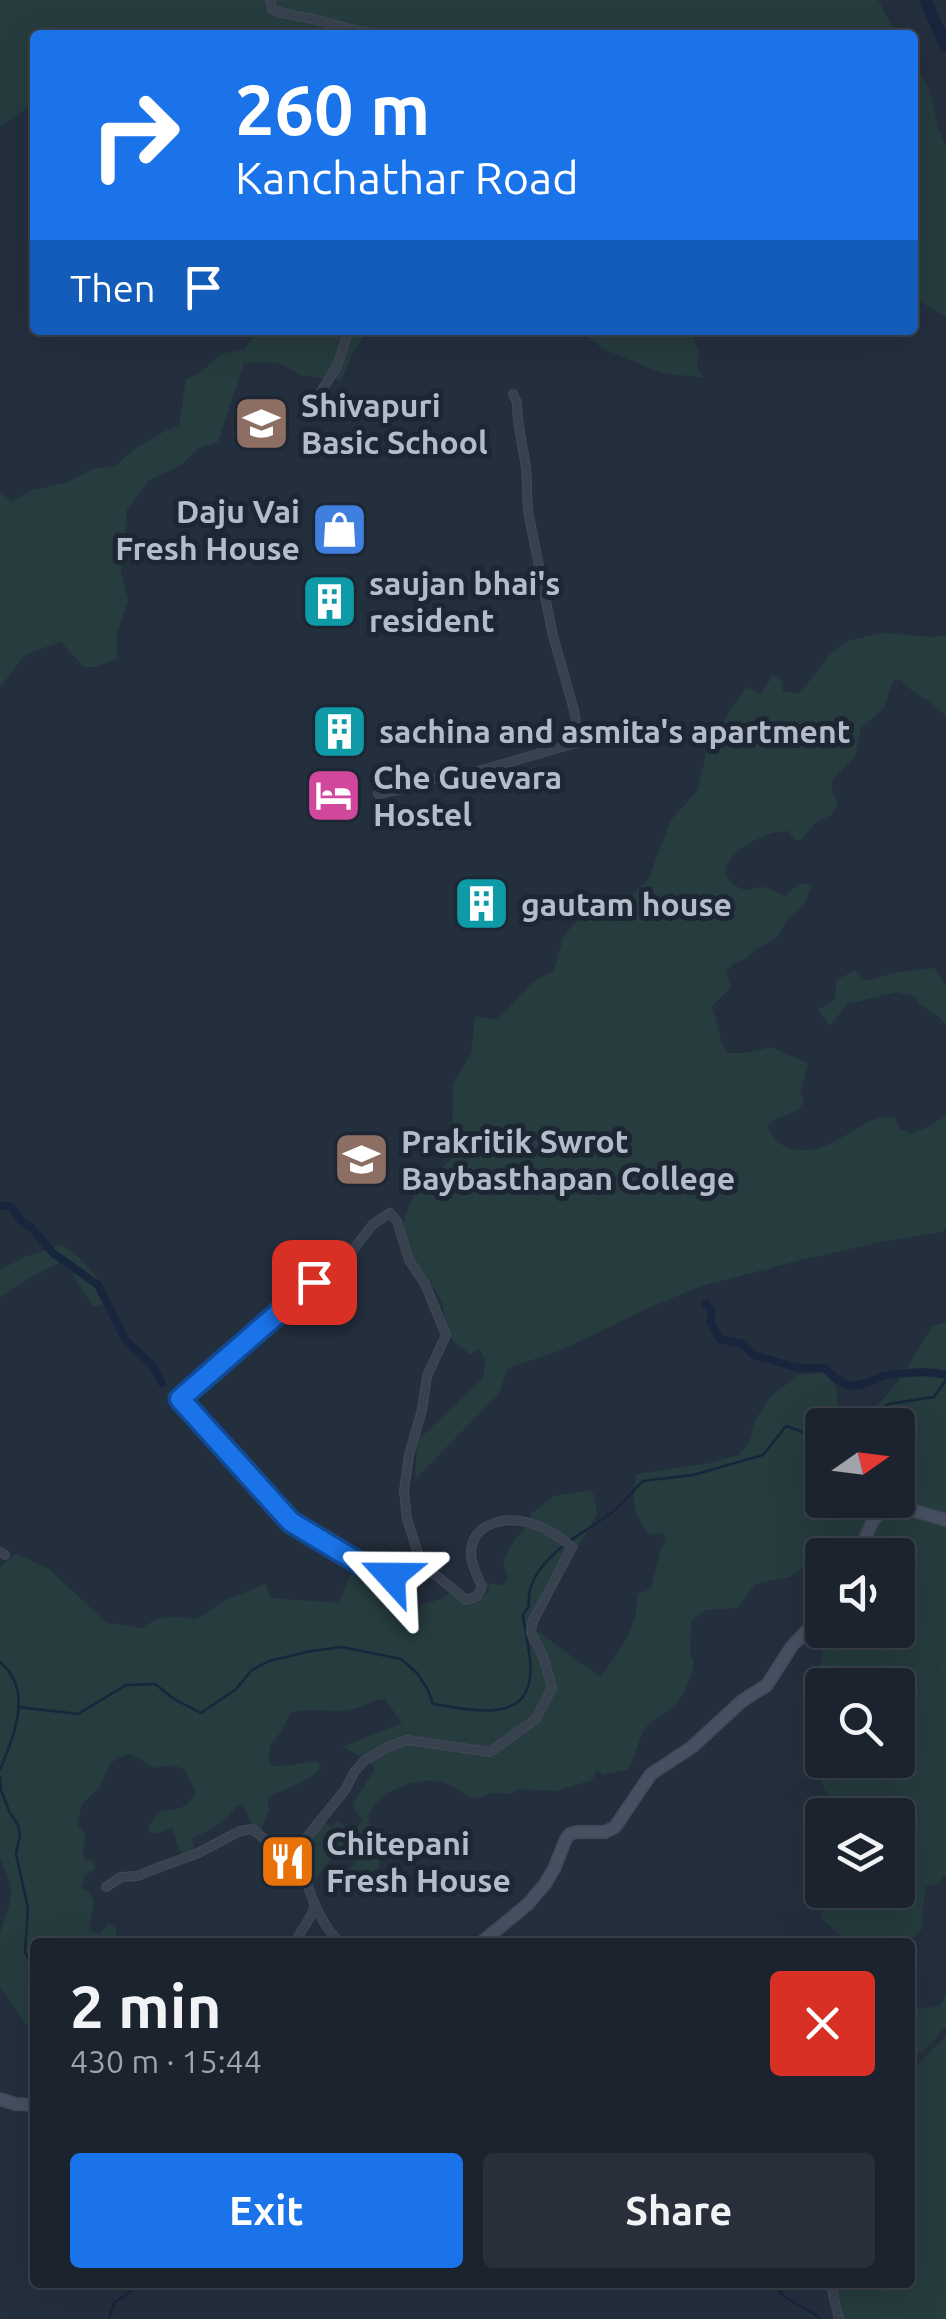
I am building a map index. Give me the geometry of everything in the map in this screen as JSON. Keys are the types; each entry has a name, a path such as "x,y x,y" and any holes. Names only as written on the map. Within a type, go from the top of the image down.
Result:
{"main road":[{"path":"866,1538 877,1514 894,1505 946,1520"},
{"path":"487,1938 546,1884 570,1834 604,1832 614,1827 651,1774 692,1747 767,1685 805,1633"},
{"path":"0,2099 30,2105"}],"street":[{"path":"270,0 272,10 278,13 354,30"},
{"path":"319,395 337,366 347,335"},
{"path":"378,794 578,742 525,497 528,485 513,394"},
{"path":"335,1938 314,1902 298,1848 345,1790 355,1771 375,1753 407,1740 490,1752 536,1719 552,1688 530,1634 532,1623 572,1547 533,1523 500,1520 481,1528 471,1554 482,1586 478,1596 466,1600 420,1562 407,1519 404,1491 427,1376 446,1335 426,1284 409,1260 397,1221 390,1214 372,1224 352,1250 180,1399 296,1526 379,1575 391,1576 420,1562"},
{"path":"106,1888 121,1877 160,1868 240,1831 252,1829 266,1842 289,1852 299,1851"},
{"path":"297,1938 313,1912 314,1902"},
{"path":"831,2288 839,2319"}],"green space":[{"path":"0,0 878,0 894,30 30,30 30,106 0,126"},
{"path":"918,69 929,88 946,148 946,317 918,298"},
{"path":"254,335 365,335 341,381 300,375 279,363 244,363 218,442 199,448 181,465 148,481 127,509 121,572 128,600 116,638 118,658 96,667 84,667 61,642 26,654 0,687 0,491 11,502 93,469 115,466 135,449 179,426 186,379 223,353 244,350"},
{"path":"585,335 695,335 699,351 697,368 705,378 662,373 603,349"},
{"path":"882,633 946,635 946,716 901,680 893,681 884,708 861,728 855,757 833,779 832,791 838,806 831,815 816,822 801,840 795,840 788,831 778,832 751,842 730,860 728,879 743,889 763,887 785,896 800,883 812,885 804,905 786,922 777,938 726,972 731,988 712,1006 728,1053 771,1047 808,1063 800,1094 804,1098 802,1104 768,1126 776,1140 787,1148 826,1146 884,1117 895,1118 900,1129 911,1134 946,1114 946,1227 942,1232 881,1242 701,1286 564,1349 508,1368 499,1394 415,1479 417,1441 483,1378 485,1360 479,1348 470,1355 450,1336 441,1301 411,1253 404,1233 405,1217 422,1177 440,1170 456,1154 457,1143 452,1135 453,1084 471,1053 475,1016 497,1020 532,983 554,970 564,935 579,919 600,905 624,903 648,880 671,820 698,790 708,745 746,687 761,694 773,675 782,682 783,692 798,693 828,656 848,641"},
{"path":"935,968 946,986 946,1025 918,1003 917,997 897,992 848,1004 830,1025 818,1010 835,1000 836,980 854,971 866,981"},
{"path":"62,1245 95,1275 109,1299 105,1304 93,1306 66,1259 0,1298 0,1270"},
{"path":"946,1322 946,1874 939,1883 925,1887 922,1929 912,1938 842,1938 821,1918 824,1908 915,1908 915,1798 829,1798 821,1782 821,1778 915,1778 915,1668 820,1668 824,1648 915,1648 915,1538 805,1538 805,1567 790,1577 755,1584 738,1608 706,1610 691,1620 690,1653 694,1663 688,1684 673,1707 647,1726 628,1769 604,1775 597,1770 592,1780 556,1791 521,1789 510,1794 470,1798 451,1785 433,1780 389,1792 374,1805 368,1817 380,1865 357,1888 348,1871 358,1860 359,1852 353,1847 331,1859 313,1883 304,1860 317,1844 309,1838 323,1820 331,1828 338,1821 348,1830 353,1826 357,1829 362,1820 352,1805 375,1769 369,1761 381,1756 381,1747 362,1757 342,1747 402,1723 385,1699 346,1710 290,1713 282,1731 270,1744 269,1762 279,1766 318,1762 321,1768 267,1799 269,1810 260,1832 242,1804 217,1825 192,1838 194,1851 181,1855 172,1828 155,1834 148,1827 158,1812 180,1808 193,1798 196,1792 184,1769 172,1765 156,1768 130,1754 119,1757 110,1764 100,1787 82,1804 77,1824 86,1835 84,1860 93,1861 95,1869 85,1875 81,1888 94,1900 89,1930 100,1934 108,1924 115,1926 117,1938 30,1938 30,2028 25,2024 0,1986 0,1933 10,1903 11,1885 0,1857 0,1567 16,1553 49,1569 107,1623 142,1628 167,1617 195,1620 228,1599 266,1584 271,1598 339,1603 355,1564 382,1580 387,1604 406,1599 411,1608 450,1593 466,1601 476,1600 490,1589 485,1583 504,1585 508,1578 503,1561 532,1513 554,1496 588,1490 593,1493 597,1514 547,1601 536,1630 600,1677 632,1627 637,1594 651,1589 666,1540 664,1533 650,1534 639,1519 634,1499 636,1474 739,1455 772,1395 799,1375 824,1373 836,1386 838,1408 805,1408 805,1518 915,1518 915,1408 873,1408 887,1395 932,1326"},
{"path":"946,1993 946,2027 915,2057 915,2008 940,2006"},
{"path":"946,2036 946,2319 841,2319 835,2288 915,2288 915,2068"}],"waterway":[{"path":"925,0 946,46"},
{"path":"0,1206 11,1206 53,1253 98,1285 126,1341 151,1364 162,1383"},
{"path":"706,1304 720,1339 742,1344 754,1355 798,1368 824,1368 849,1385 903,1373 946,1375"},
{"path":"884,1408 888,1404 934,1397 946,1380"},
{"path":"571,1540 613,1512 643,1481 693,1475 763,1455 786,1426 805,1433"},
{"path":"18,1707 78,1714 126,1685 155,1684 201,1713 235,1690 252,1670 269,1661 342,1647 401,1659 417,1673 433,1704 472,1710 500,1709 522,1698 528,1687 530,1661 523,1615 538,1572 564,1545"},
{"path":"0,1662 10,1673 19,1699 15,1728 0,1770"},
{"path":"0,1777 1,1790 20,1835 16,1854 28,1908 25,1952 30,1960"},
{"path":"109,2319 114,2303 136,2288"},
{"path":"777,2288 789,2300 821,2319"}],"place":[{"name":"Shivapuri Basic School","path":"262,423"},
{"name":"Daju Vai Fresh House","path":"339,529"},
{"name":"saujan bhai's resident","path":"330,601"},
{"name":"sachina and asmita's apartment","path":"340,731"},
{"name":"Che Guevara Hostel","path":"334,795"},
{"name":"gautam house","path":"482,904"},
{"name":"Prakritik Swrot Baybasthapan College","path":"362,1159"},
{"name":"Chitepani Fresh House","path":"287,1861"}],"route":[{"path":"314,1282 180,1399 291,1522 379,1575 391,1576"}]}
